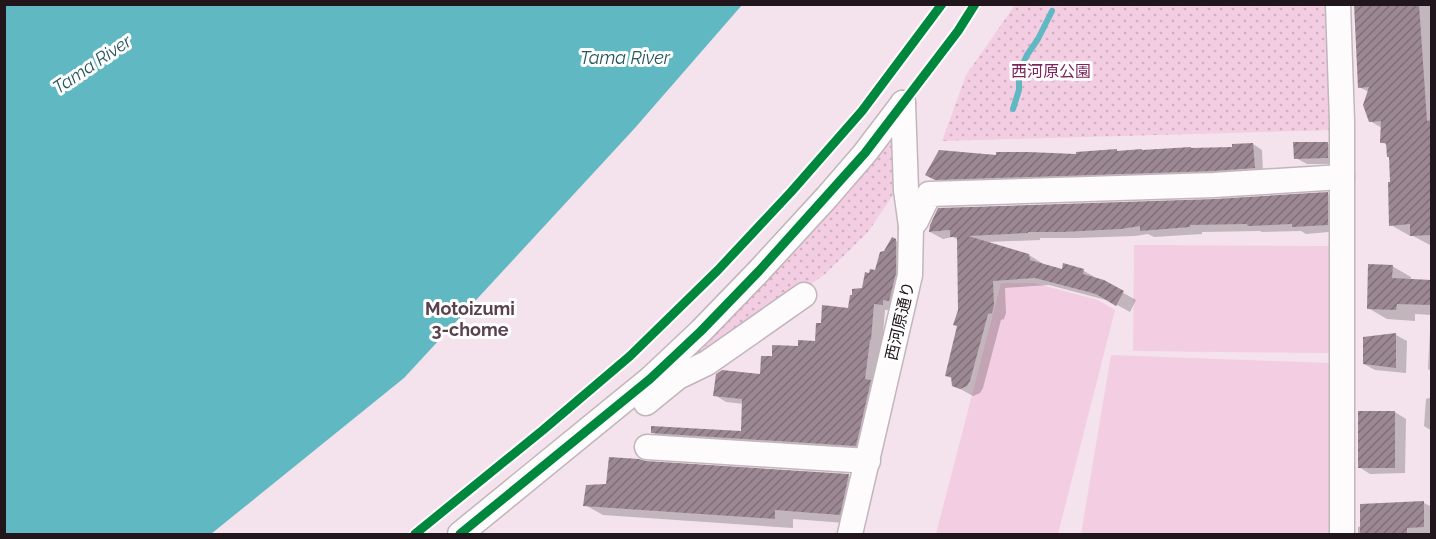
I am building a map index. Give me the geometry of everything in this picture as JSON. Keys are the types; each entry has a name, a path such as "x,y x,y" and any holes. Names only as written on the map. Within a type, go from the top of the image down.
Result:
{"street":[{"path":"1338,4 1342,122 1342,534"},
{"name":"西河原通り","path":"623,401 701,331 766,264 865,153 903,104 906,190 911,226 910,275 850,534"},
{"path":"911,226 916,221 929,194 1214,185 1342,177"},
{"path":"459,534 623,401 634,414 678,377 706,363 804,295"},
{"path":"647,447 868,461"}],"green space":[{"name":"西河原公園","path":"1015,5 1329,5 1333,130 942,141 966,75"},
{"path":"895,127 895,192 868,232 824,275 754,322 678,365 769,277 828,214"},
{"path":"1134,245 1331,246 1330,353 1133,351"},
{"path":"1001,283 1034,283 1098,300 1115,310 1058,534 936,534"},
{"path":"1111,355 1329,363 1330,534 1081,534"}],"water":[{"name":"Tama River","path":"4,5 742,5 634,129 404,378 211,534 5,534"}],"building":[{"path":"1354,4 1419,4 1427,121 1431,120 1431,235 1410,236 1410,224 1389,226 1389,157 1387,157 1386,143 1380,143 1381,121 1369,122 1363,105 1369,87 1358,88"},
{"path":"1293,142 1328,142 1328,158 1294,159"},
{"path":"1253,143 1255,168 935,180 925,175 939,150 996,155 996,152 1076,154 1076,152 1117,149 1117,151 1232,147 1232,144"},
{"path":"1328,192 1328,225 1292,227 1292,224 1190,225 1190,227 1140,231 1140,226 1121,229 968,236 1029,254 1030,260 1062,269 1063,263 1084,269 1083,274 1104,280 1124,291 1116,306 1096,294 1035,278 993,281 994,305 992,313 988,314 970,381 967,386 960,389 952,386 951,377 945,376 957,326 953,325 958,310 957,237 950,237 950,230 929,232 938,208 1214,199"},
{"path":"892,237 896,239 896,273 889,301 883,300 883,305 874,304 865,379 871,380 856,446 651,433 651,426 741,431 742,399 713,396 716,374 722,370 760,374 761,356 772,356 772,345 798,346 798,340 815,341 816,323 821,323 822,305 848,308 852,289 862,288 865,272 869,273 870,269 875,270 880,252 884,251"},
{"path":"1368,264 1393,265 1392,278 1431,280 1431,305 1397,304 1396,310 1367,309"},
{"path":"1396,333 1396,368 1363,364 1363,337"},
{"path":"1358,411 1395,411 1395,468 1358,468"},
{"path":"609,457 849,474 840,515 775,510 775,519 583,506 586,485 606,484"},
{"path":"1424,501 1424,527 1407,528 1407,534 1360,534 1360,504"}],"waterway":[{"path":"1013,109 1019,90 1019,73 1052,11"}],"cycle path":[{"path":"415,534 630,356 718,270 862,111 942,4"},
{"path":"460,534 650,379 701,331 759,271 865,153 958,31 975,4"}],"district":[{"name":"Motoizumi 3-chome","path":"470,318"}]}
